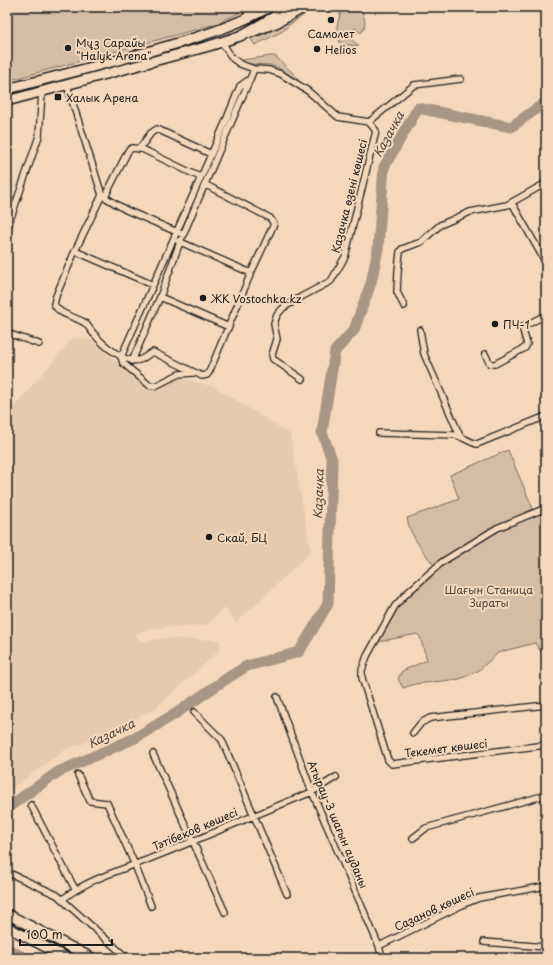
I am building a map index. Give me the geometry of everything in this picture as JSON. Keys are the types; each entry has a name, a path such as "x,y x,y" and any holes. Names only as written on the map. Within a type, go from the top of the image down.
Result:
{"main road":[{"path":"7,89 192,39 254,16 269,7"},
{"path":"240,36 292,7"},
{"path":"7,101 222,42 277,23 306,7"},
{"path":"214,31 254,9"},
{"path":"7,914 92,958"},
{"path":"7,927 67,958"}],"street":[{"path":"222,42 232,58 240,64 254,69 269,70 281,74 308,91 338,117 369,122 414,85 461,78"},
{"path":"132,361 160,297 180,242 206,185 254,69"},
{"path":"194,373 179,374 155,386 149,385 123,363 121,356 240,86 250,79"},
{"path":"67,85 103,196 126,210 184,235"},
{"path":"7,229 39,136 42,92"},
{"name":"Казачка өзені көшесі","path":"302,379 273,359 272,355 278,339 274,324 277,315 283,308 301,296 331,281 345,257 376,131 369,122"},
{"path":"139,148 157,129 211,154"},
{"path":"200,177 139,148 132,148 128,151 75,250 56,296 54,304 56,308 67,316 86,324 95,336 121,356 132,361 140,360 153,352 194,373 202,376 207,375 274,224 272,220 206,185"},
{"path":"404,306 397,292 400,252 402,249 421,242 440,225 470,212 507,205 546,183"},
{"path":"512,203 546,263"},
{"path":"173,238 251,273"},
{"path":"75,250 153,285"},
{"path":"160,297 229,327"},
{"path":"485,354 490,364 495,364 525,348 527,344 526,336 522,327 546,315"},
{"path":"420,330 424,354 460,436 468,442 477,444 546,416"},
{"path":"7,333 40,344"},
{"path":"379,433 460,436"},
{"name":"Текемет көшесі","path":"546,508 497,528 442,562 407,593 395,606 367,656 362,670 362,678 388,760 392,764 546,745"},
{"name":"Атырау-3 шағын ауданы","path":"276,697 312,792 379,946 382,958"},
{"path":"413,733 421,723 430,718 546,705"},
{"path":"194,712 222,740 287,894"},
{"path":"153,754 225,912"},
{"path":"78,775 90,801 107,803 135,865 151,906"},
{"name":"Тәтібеков көшесі","path":"63,899 76,889 312,792 336,777"},
{"path":"413,838 426,828 546,795"},
{"path":"31,806 76,889"},
{"path":"7,872 57,894 127,958"},
{"name":"Сазанов көшесі","path":"379,946 479,898 546,886"},
{"path":"484,942 546,947"}],"shaded area":[{"path":"73,338 90,339 143,384 175,379 189,380 215,387 290,434 311,552 236,623 225,608 207,625 150,628 134,635 142,642 165,638 216,640 220,641 220,650 156,708 98,738 65,750 7,792 7,415"}],"green space":[{"name":"Мұз Сарайы \"Halyk Arena\"","path":"7,7 235,7 239,13 216,24 7,81"},
{"path":"342,7 360,7 365,20 363,30 361,33 355,28 348,36 359,46 340,44 337,26"},
{"path":"303,12 304,15 283,31 255,45 250,38 265,34"},
{"path":"275,56 298,78 297,80 279,68 270,65 246,64 242,60"},
{"name":"Шағын Станица Зираты","path":"508,450 534,511 546,511 546,661 543,660 542,653 535,643 498,653 478,671 460,679 415,684 403,688 398,679 402,671 427,660 420,637 417,634 378,642 401,603 438,571 415,539 411,532 407,518 459,499 450,475"},
{"path":"7,918 88,958 78,958 7,922"}],"waterway":[{"name":"Казачка","path":"7,808 58,772 135,738 175,714 247,666 299,652 328,604 332,460 322,432 335,351 354,330 371,283 378,249 384,167 418,108 511,127 546,102"},
{"path":"7,946 30,958"}],"place":[{"name":"Самолет","path":"331,20"},
{"name":"Мұз Сарайы \"Halyk Arena\"","path":"68,48"},
{"name":"Helios","path":"317,49"},
{"name":"Халык Арена","path":"58,97"},
{"name":"ЖК Vostochka.kz","path":"203,298"},
{"name":"ПЧ-1","path":"495,324"},
{"name":"Скай, БЦ","path":"209,537"}]}
